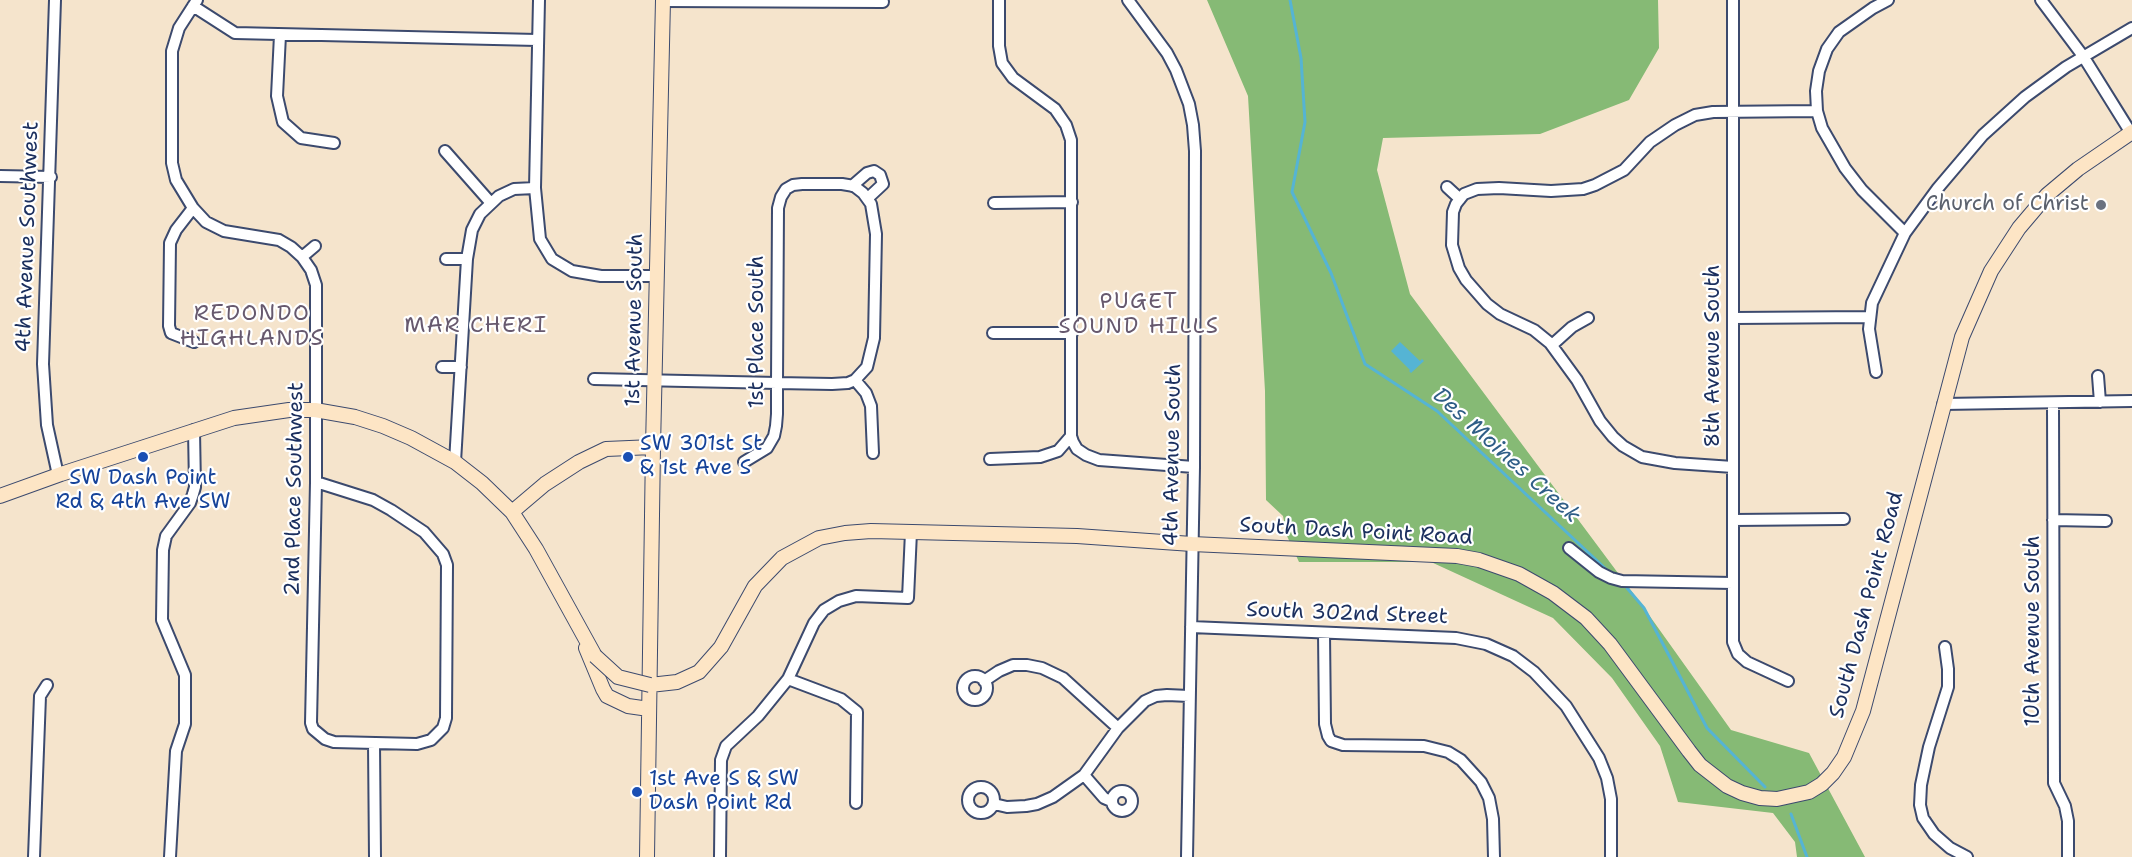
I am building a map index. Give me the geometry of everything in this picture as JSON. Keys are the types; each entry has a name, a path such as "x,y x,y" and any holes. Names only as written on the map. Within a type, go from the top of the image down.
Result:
{"main road":[{"name":"1st Avenue South","path":"647,857 663,0"},
{"name":"South Dash Point Road","path":"580,632 595,656 618,677 650,685 677,682 699,672 721,647 755,586 782,558 819,538 845,533 911,532 1077,536 1192,544 1438,554 1479,560 1502,567 1553,593 1586,618 1610,644 1674,734 1700,765 1714,777 1742,793 1760,798 1791,797 1809,792 1833,773 1844,757 1859,721 1943,404 1962,337 1977,299 1991,271 2019,228 2046,195 2078,169 2131,133"},
{"path":"0,496 194,430 234,418 265,412 315,410 355,417 383,426 455,462 482,483 512,512 536,549 580,632 607,696 628,706 649,709"},
{"path":"512,512 545,483 606,449 653,447"}],"street":[{"name":"4th Avenue Southwest","path":"55,0 51,177 43,364 48,425 58,475"},
{"path":"539,0 535,188 538,234 545,250 556,262 572,271 591,275 657,276"},
{"path":"663,0 883,2"},
{"path":"999,0 999,46 1005,68 1012,78 1055,108 1066,124 1072,149 1071,436 1077,449 1099,460 1194,467"},
{"name":"4th Avenue South","path":"1128,0 1167,53 1176,70 1189,104 1195,151 1194,467 1186,857"},
{"name":"8th Avenue South","path":"1733,0 1733,638 1736,651 1747,662 1788,681"},
{"path":"1888,0 1839,32 1827,49 1818,71 1817,111 1822,128 1845,168 1862,190 1905,233"},
{"path":"2041,0 2083,56 2131,133"},
{"path":"195,3 235,33 537,40"},
{"name":"2nd Place Southwest","path":"195,3 179,28 172,51 172,163 176,180 193,208 206,222 224,231 279,240 291,247 311,270 317,298 311,723 317,734 334,742 374,743"},
{"path":"1876,372 1869,329 1876,292 1905,233 1938,188 1983,135 2025,97 2083,56 2132,28"},
{"path":"280,35 277,96 283,122 301,138 334,143"},
{"path":"1733,467 1675,463 1642,457 1623,446 1600,421 1577,380 1552,345 1534,330 1500,314 1487,304 1466,280 1455,258 1451,237 1453,212 1460,199 1470,191 1485,188 1551,191 1583,189 1595,185 1624,170 1650,142 1695,115 1713,112 1817,111"},
{"path":"445,151 490,202"},
{"path":"594,378 842,384 855,380 867,367 874,338 876,227 873,211 865,196 852,186 867,173 874,171 880,175 883,184 865,196"},
{"path":"0,176 51,177"},
{"name":"1st Place South","path":"744,462 767,448 774,436 777,420 778,208 780,197 786,189 802,184 852,186"},
{"path":"1447,187 1460,199"},
{"path":"455,462 467,259 472,230 480,213 498,196 514,189 535,188"},
{"path":"994,203 1072,202"},
{"path":"193,208 176,230 170,243 169,326 171,333 194,342"},
{"path":"302,258 315,246"},
{"path":"446,259 467,259"},
{"path":"1733,318 1870,317"},
{"path":"1552,345 1572,327 1588,318"},
{"path":"993,333 1072,333"},
{"path":"442,367 461,367"},
{"path":"2098,376 2100,402"},
{"path":"855,380 866,393 871,406 873,453"},
{"path":"1943,404 2132,401"},
{"name":"10th Avenue South","path":"2053,403 2054,783 2065,806 2068,820 2067,857"},
{"path":"170,857 176,751 185,724 185,675 162,620 163,550 166,536 190,503 193,494 195,486 194,430"},
{"path":"990,459 1040,457 1058,451 1071,436"},
{"path":"316,482 373,500 413,523 438,546 447,565 446,718 443,728 436,736 424,742 374,743 375,857"},
{"path":"1732,520 1844,519"},
{"path":"2053,520 2106,521"},
{"path":"720,857 721,760 726,746 758,716 788,679 814,623 824,610 840,601 856,596 908,598 911,532"},
{"path":"1569,548 1599,572 1622,581 1733,583"},
{"name":"South 302nd Street","path":"1191,627 1456,639 1486,644 1500,650 1524,664 1549,687 1578,724 1599,758 1607,778 1611,799 1611,857"},
{"path":"1324,633 1325,715 1331,741 1342,745 1424,746 1448,752 1461,760 1473,771 1487,793 1494,819 1494,857"},
{"path":"1945,647 1948,687 1915,799 1930,830 1943,843 1967,857"},
{"path":"984,681 999,670 1013,665 1042,668 1063,678 1118,728"},
{"path":"788,679 840,699 857,712 856,803"},
{"path":"34,857 40,696 46,685"},
{"path":"994,804 1007,807 1038,804 1053,797 1084,775 1118,728 1145,701 1156,696 1189,696"},
{"path":"1929,747 1939,753"},
{"path":"1084,775 1104,798 1111,801"}],"green space":[{"path":"1207,0 1658,0 1659,48 1629,100 1540,134 1383,138 1377,170 1410,294 1644,608 1731,730 1809,753 1865,857 1797,857 1795,842 1773,813 1678,802 1660,746 1612,678 1553,618 1431,562 1299,562 1287,536 1283,516 1266,500 1265,391 1248,96"}],"water":[{"path":"1400,342 1420,361 1422,359 1424,361 1411,373 1391,351"}],"waterway":[{"name":"Des Moines Creek","path":"1290,0 1301,58 1305,122 1292,192 1331,273 1365,364 1437,411 1608,571"},
{"name":"Des Moines Creek","path":"1627,588 1644,608 1707,728 1765,787"},
{"name":"Des Moines Creek","path":"1791,814 1807,857"}],"place":[{"name":"Church of Christ","path":"2101,205"},
{"name":"SW Dash Point Rd & 4th Ave SW","path":"143,457"},
{"name":"SW 301st St & 1st Ave S","path":"628,457"},
{"name":"1st Ave S & SW Dash Point Rd","path":"637,792"}],"district":[{"name":"PUGET SOUND HILLS","path":"1139,314"},
{"name":"REDONDO HIGHLANDS","path":"252,326"},
{"name":"MAR CHERI","path":"476,326"}]}
